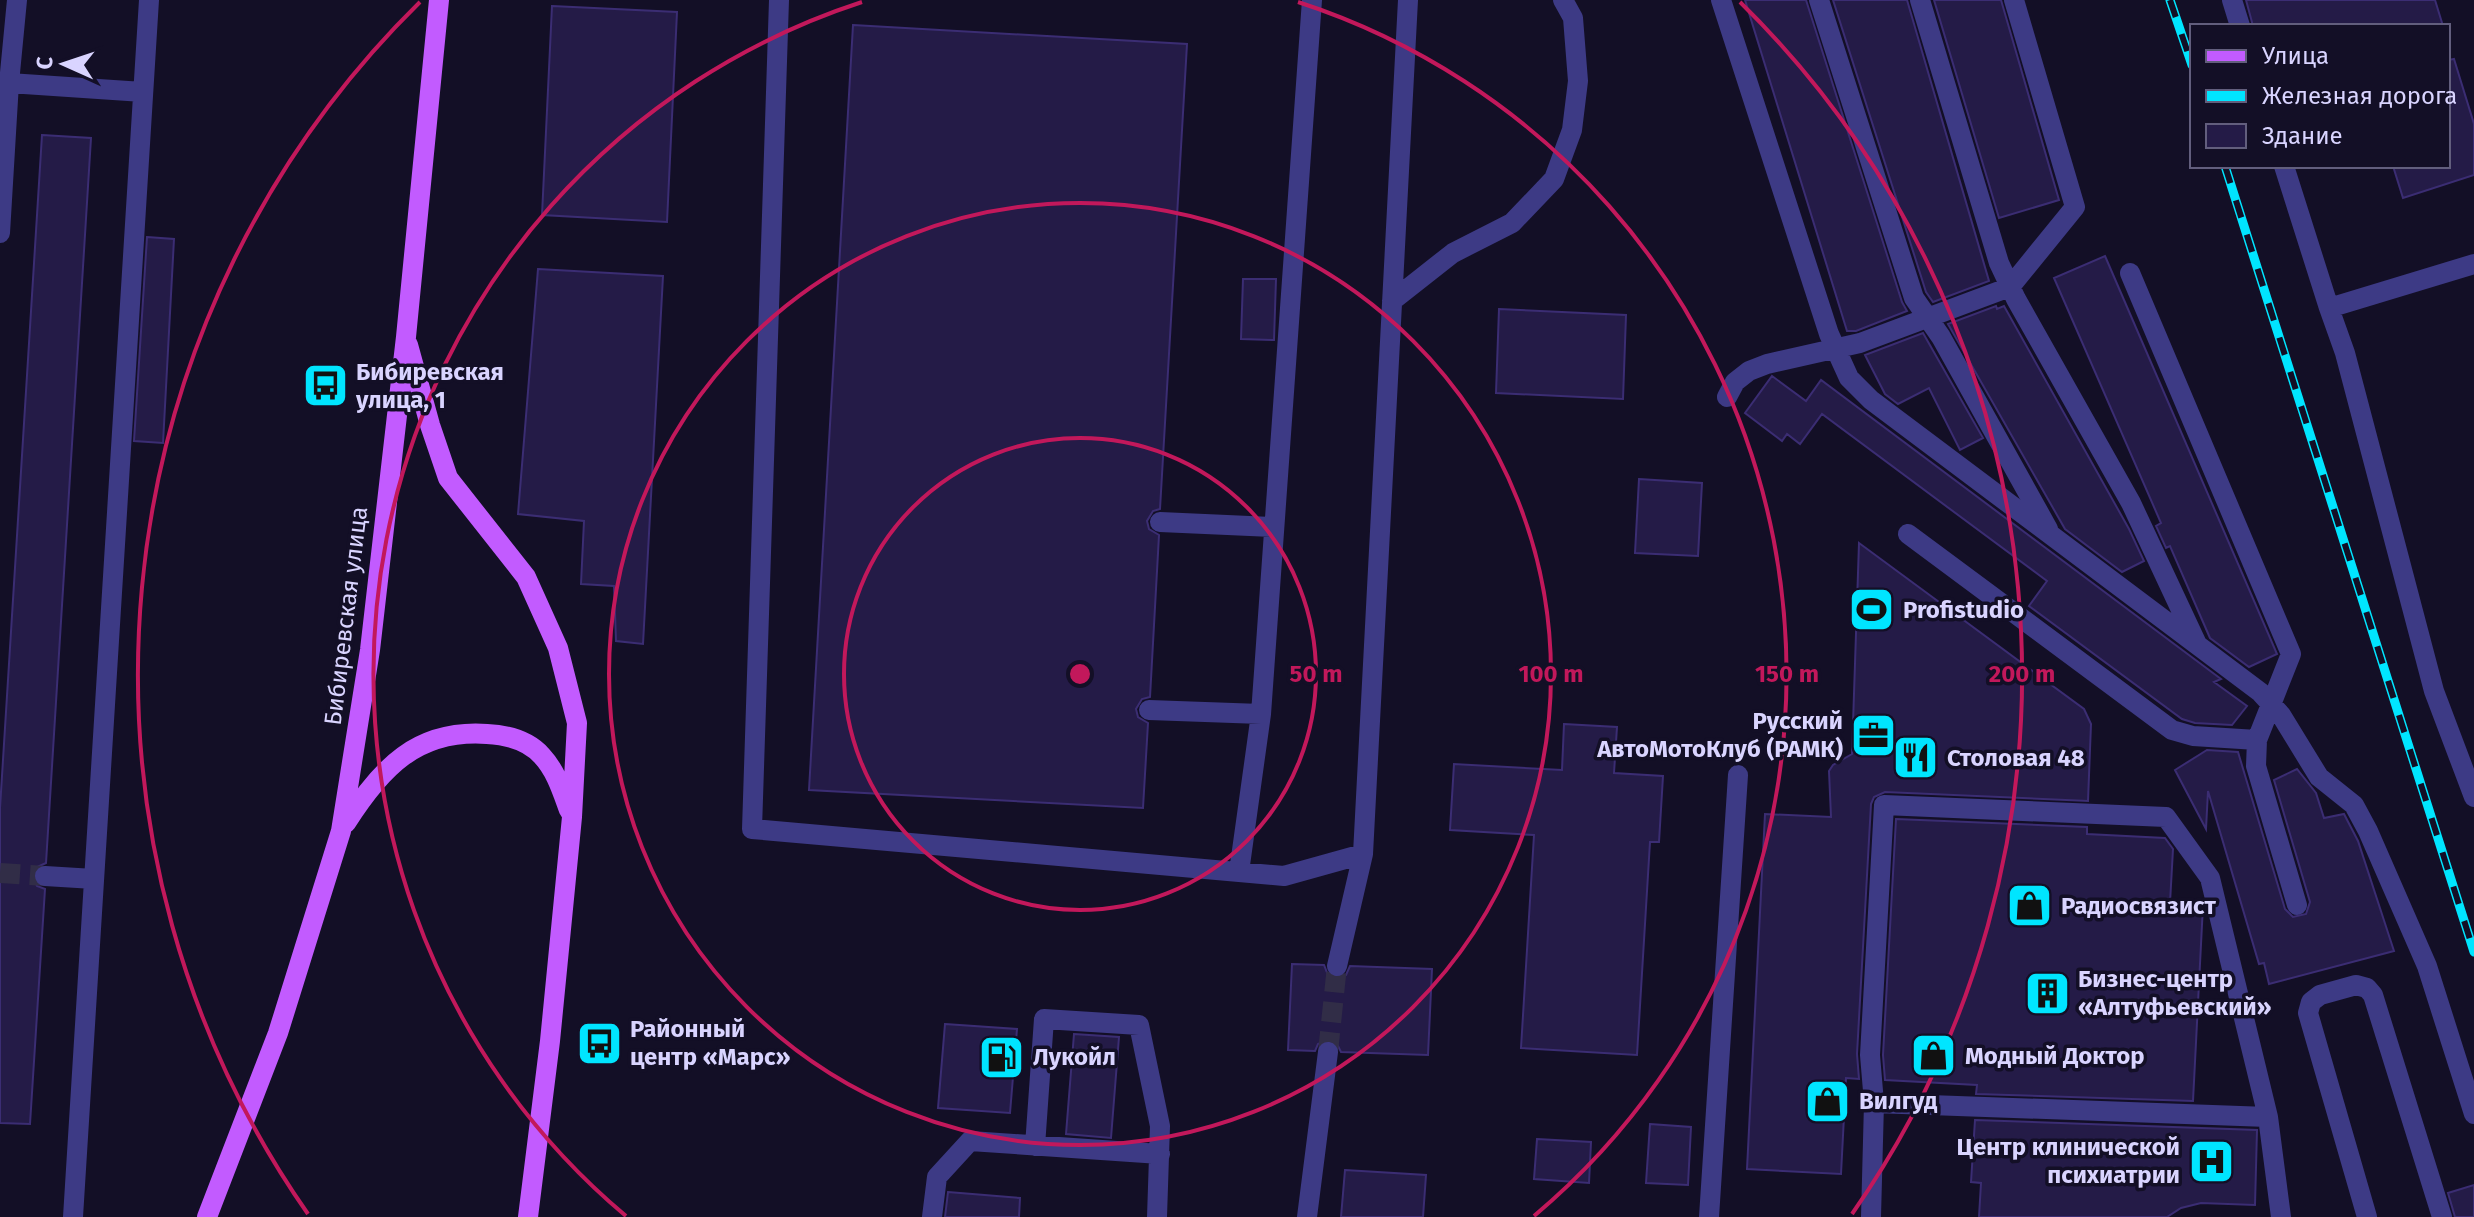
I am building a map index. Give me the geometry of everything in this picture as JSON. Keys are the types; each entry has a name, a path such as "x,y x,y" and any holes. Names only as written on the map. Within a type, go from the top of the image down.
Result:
{"main road":[{"name":"Бибиревская улица","path":"207,1217 278,1033 341,831 370,650 406,337 439,0"},
{"path":"406,337 448,478 526,577 558,648 577,723 572,817 550,1041 528,1217"},
{"path":"341,831 371,785 404,755 439,736 466,732 499,734 520,740 540,753 554,771 572,817"}],"street":[{"path":"0,233 5,83 17,0"},
{"path":"73,1217 149,0"},
{"path":"779,0 752,829 1284,876 1363,854"},
{"path":"1239,872 1261,714 1312,0"},
{"path":"1337,966 1363,854 1408,0"},
{"path":"1392,301 1453,253 1512,223 1554,179 1572,130 1578,81 1573,18 1563,0"},
{"path":"1721,0 1836,349 1849,378 1871,400 2260,692 2281,715 2319,777 2354,805 2368,831 2427,966 2474,1114"},
{"path":"1819,0 1914,298 1941,337 2052,536"},
{"path":"1920,0 1999,263 2131,503 2198,645"},
{"path":"1727,397 1735,382 1749,371 1767,364 1836,349 2010,287 2075,207 2014,0"},
{"path":"2232,0 2239,24"},
{"path":"5,83 143,92"},
{"path":"2285,168 2345,353 2434,691 2473,791"},
{"path":"2329,308 2474,264"},
{"path":"2130,273 2291,654 2257,740 2256,766 2297,905"},
{"path":"1160,522 1274,527"},
{"path":"1908,534 2172,730 2193,736 2257,740"},
{"path":"1149,710 1261,714"},
{"path":"1709,1217 1738,775"},
{"path":"1871,1217 1874,1103 1870,1055 1884,805 2166,817 2210,878 2268,1117 2281,1217"},
{"path":"45,876 94,879"},
{"path":"2367,1217 2308,1013 2311,1002 2320,995 2356,985 2367,988 2373,995 2442,1217"},
{"path":"1035,1146 1044,1019 1139,1025 1160,1126 1157,1217"},
{"path":"1307,1217 1328,1052"},
{"path":"1874,1103 2268,1117"},
{"path":"932,1217 937,1177 970,1141 1160,1154"}],"building":[{"path":"1745,0 1806,0 1907,311 1856,331 1847,331"},
{"path":"1833,0 1907,0 1989,281 1933,302 1926,292"},
{"path":"1934,0 2001,0 2059,200 1999,218"},
{"path":"2246,0 2435,0 2442,24 2252,24"},
{"path":"552,6 677,12 667,222 542,215"},
{"path":"853,25 1187,44 1160,509 1153,511 1147,521 1149,529 1159,535 1150,697 1142,699 1136,709 1138,717 1148,723 1143,808 809,790"},
{"path":"2454,59 2474,124 2474,175 2403,198 2394,168 2450,168 2450,60"},
{"path":"42,135 91,138 46,863 35,868 32,876 37,886 45,889 30,1124 0,1123 0,808"},
{"path":"147,237 174,239 163,443 134,441"},
{"path":"2105,256 2277,654 2249,667 2210,638 2170,546 2166,548 2156,526 2161,523 2054,278"},
{"path":"538,269 663,276 643,644 616,641 614,586 581,584 584,521 518,514"},
{"path":"1243,279 1276,279 1274,340 1241,339"},
{"path":"1996,306 1997,309 2004,306 2144,561 2122,572 2065,529 1948,324"},
{"path":"1499,309 1626,315 1623,399 1496,393"},
{"path":"1923,333 1983,438 1960,450 1929,388 1898,404 1885,394 1865,355"},
{"path":"1772,376 1806,401 1821,380 2221,679 2214,682 2247,706 2232,725 2195,723 2182,719 2029,606 2047,581 1822,414 1800,444 1787,434 1782,441 1745,413"},
{"path":"1639,479 1702,483 1698,556 1635,553"},
{"path":"1859,543 2084,709 2091,724 2088,801 1885,792 1874,797 1871,804 1857,1054 1859,1079 1846,1078 1841,1174 1747,1169 1765,814 1831,817 1829,771 1833,765 1852,754"},
{"path":"1564,724 1617,727 1614,773 1663,776 1659,842 1650,842 1637,1055 1521,1048 1534,835 1450,830 1454,764 1562,770"},
{"path":"2207,750 2238,752 2285,909 2293,917 2306,914 2310,902 2274,780 2297,769 2316,793 2324,818 2344,814 2358,841 2394,951 2269,984 2264,963 2259,964 2208,791 2206,829 2175,770"},
{"name":"Бизнес-центр «Алтуфьевский»","path":"1896,819 2087,827 2087,834 2165,838 2173,849 2170,903 2203,905 2193,1101 1976,1094 1977,1085 1885,1080 1883,1055"},
{"path":"1292,964 1324,965 1328,975 1335,979 1346,975 1350,966 1432,969 1428,1055 1341,1052 1336,1042 1329,1039 1318,1044 1315,1051 1288,1050"},
{"path":"945,1024 1017,1029 1010,1113 938,1108"},
{"path":"1074,1034 1119,1037 1111,1138 1066,1134"},
{"path":"1975,1120 2257,1130 2255,1205 2201,1203 2181,1208 2167,1217 1979,1217 1981,1183 1971,1182"},
{"path":"1650,1124 1691,1127 1688,1185 1646,1183"},
{"path":"1537,1139 1591,1142 1589,1183 1534,1179"},
{"path":"1345,1170 1426,1175 1423,1217 1341,1217"},
{"path":"2474,1185 2474,1217 2455,1217 2448,1193"},
{"path":"948,1192 1020,1198 1019,1217 945,1217"}],"tunnel":[{"path":"0,873 45,876"},
{"path":"1328,1052 1337,966"}],"railway":[{"path":"2170,0 2190,59"},
{"path":"2226,168 2474,952"}],"place":[{"name":"Бибиревская улица, 1","path":"325,386"},
{"name":"Profistudio","path":"1872,610"},
{"name":"Русский АвтоМотоКлуб (РАМК)","path":"1874,735"},
{"name":"Столовая 48","path":"1916,758"},
{"name":"Радиосвязист","path":"2030,906"},
{"name":"Бизнес-центр «Алтуфьевский»","path":"2047,993"},
{"name":"Районный центр «Марс»","path":"599,1043"},
{"name":"Модный Доктор","path":"1934,1056"},
{"name":"Лукойл","path":"1002,1057"},
{"name":"Вилгуд","path":"1828,1101"},
{"name":"Центр клинической психиатрии","path":"2211,1161"}]}
